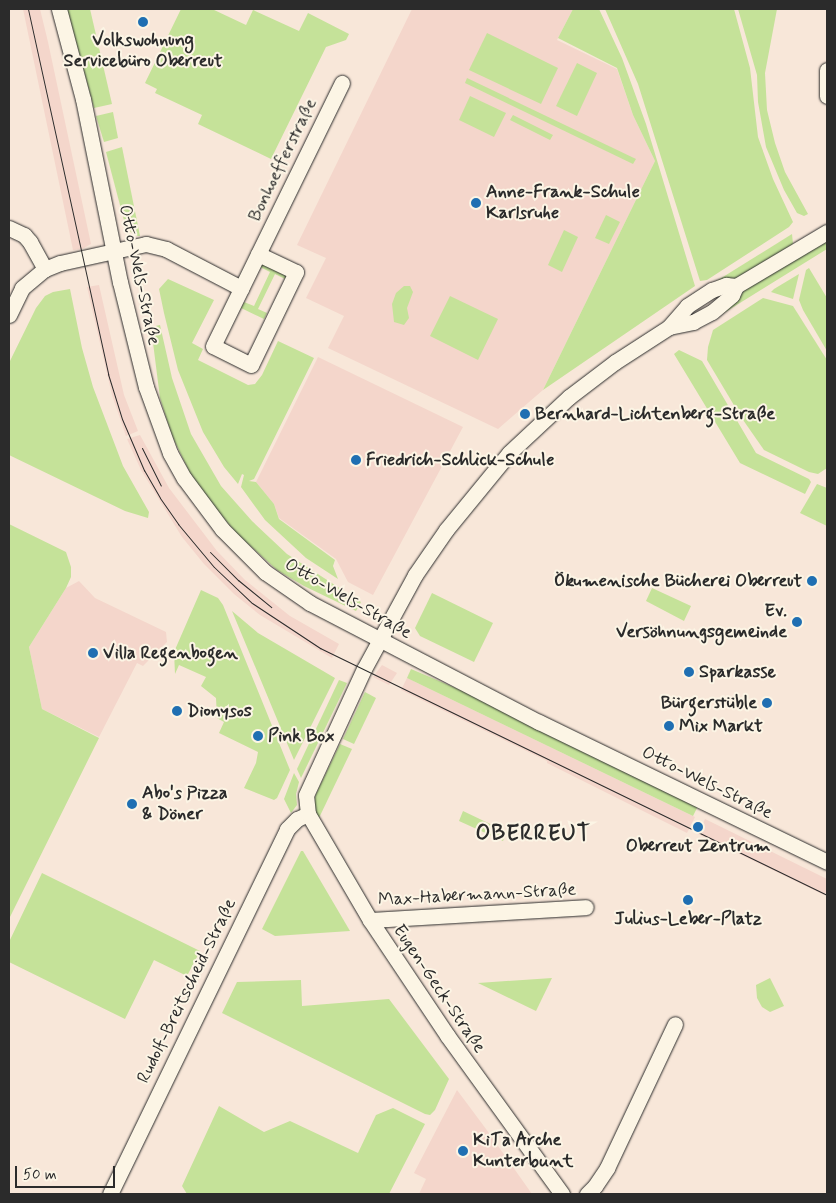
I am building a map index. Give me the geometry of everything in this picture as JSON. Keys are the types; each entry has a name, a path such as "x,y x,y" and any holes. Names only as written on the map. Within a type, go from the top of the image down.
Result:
{"street":[{"name":"Otto-Wels-Straße","path":"59,9 83,99 114,252 136,348 156,420 170,453 202,505 237,546 265,572 310,603 539,722 827,862"},
{"path":"827,70 827,96"},
{"name":"Bonhoefferstraße","path":"258,254 296,272 251,365 213,346 242,288 258,254 342,83"},
{"path":"9,228 24,235 45,269"},
{"path":"380,639 430,552 509,453 569,397 615,362 669,327 687,306 712,290 726,285 736,286 827,232"},
{"path":"9,315 22,288 45,269 60,263 153,244 242,288"},
{"name":"Eugen-Geck-Straße","path":"380,639 355,687 306,795 308,814 370,920 446,1035 562,1194"},
{"name":"Rudolf-Breitscheid-Straße","path":"110,1194 287,829 297,819 308,814"},
{"name":"Max-Habermann-Straße","path":"370,920 586,907"},
{"path":"587,1194 607,1168 675,1024"}],"shaded area":[{"path":"23,9 40,9 91,244 82,249 73,250"},
{"name":"Anne-Frank-Schule Karlsruhe","path":"412,9 573,9 557,40 617,69 633,115 655,161 543,390 498,429 328,348 344,316 306,298 326,258 297,245"},
{"path":"99,285 124,395 138,431 126,436 112,395 87,287"},
{"name":"Friedrich-Schlick-Schule","path":"318,357 463,427 373,595 348,582 336,559 279,518 274,504 256,482"},
{"path":"140,435 169,488 217,551 245,580 290,616 339,644 332,658 260,615 234,594 204,564 182,537 141,470 127,439"},
{"name":"Villa Regenbogen","path":"79,581 95,598 166,632 167,642 143,666 137,663 99,737 42,709 29,647 66,588"},
{"path":"382,665 397,673 389,685 373,677"},
{"path":"407,678 695,817 687,833 547,763 547,761 401,690"},
{"path":"705,819 827,879 827,891 824,895 698,834"},
{"name":"KiTa Arche Kunterbunt","path":"457,1090 532,1194 419,1194 426,1179 414,1173"}],"green space":[{"path":"67,9 90,9 112,104 94,108"},
{"path":"181,9 212,9 246,25 253,10 299,31 308,13 349,34 346,40 326,47 271,159 198,124 202,115 155,93 157,89 145,83"},
{"path":"573,9 599,9 622,58 646,124 695,286 543,390 655,161 633,115 617,68 558,38"},
{"path":"605,9 734,9 750,68 758,137 773,179 793,222 789,227 707,280 700,281 638,84"},
{"path":"738,9 777,9 765,73 767,110 775,143 785,172 808,214 804,216 797,213 784,190 766,147 758,102 757,75"},
{"path":"487,33 558,68 541,104 469,70"},
{"path":"577,63 597,73 577,116 556,106"},
{"path":"467,78 636,159 633,164 465,83"},
{"path":"470,96 506,113 494,137 459,120"},
{"path":"113,112 118,138 104,142 96,116"},
{"path":"513,115 553,135 550,140 510,120"},
{"path":"122,147 140,236 136,236 126,228 106,152"},
{"path":"606,215 620,222 609,244 595,238"},
{"path":"564,230 578,237 562,272 548,265"},
{"path":"792,234 793,244 739,278 702,290"},
{"path":"827,238 827,249 719,316 739,298 744,290"},
{"path":"263,261 288,273 285,279 275,274 258,309 267,313 264,319 241,308 244,302 254,306 270,272 260,267"},
{"path":"809,268 827,298 827,351 799,300 806,270"},
{"path":"799,274 793,299 771,292 774,289"},
{"path":"168,279 214,300 192,343 203,349 198,360 248,385 255,384 262,375 278,341 314,358 254,479 249,481 256,482 274,504 279,519 335,560 333,566 338,579 306,558 265,520 241,487 244,475 242,474 238,484 224,467 203,432 178,370 164,313 159,289"},
{"path":"404,286 410,286 413,292 407,308 409,318 404,325 394,322 392,304 396,293"},
{"path":"70,289 82,348 93,387 123,466 149,512 148,518 125,511 9,455 9,363 36,308 45,296 53,292"},
{"path":"450,296 498,319 478,360 430,336"},
{"path":"763,298 793,306 827,360 827,468 818,474 809,472 764,450 741,417 707,360 708,347 713,330"},
{"path":"160,325 172,378 191,434 221,486 252,521 287,554 361,602 356,611 304,586 277,570 237,534 207,498 190,473 172,436 160,398 151,327"},
{"path":"679,350 702,361 756,453 809,479 811,482 805,494 740,463 674,354"},
{"path":"817,484 827,488 827,526 800,513"},
{"path":"9,524 66,552 71,567 71,577 29,647 42,709 99,738 9,919"},
{"path":"652,588 691,606 684,621 646,601"},
{"path":"201,590 218,598 223,605 290,770 277,798 274,800 244,788 256,763 258,752 219,733 224,722 217,718 216,698 201,686 206,677 179,665 175,674 174,652"},
{"path":"432,593 493,623 474,662 420,636 415,628"},
{"path":"232,611 258,633 335,678 294,760"},
{"path":"411,669 465,692 698,806 693,816 407,678"},
{"path":"339,680 347,683 301,778 297,769"},
{"path":"365,692 376,698 354,744 343,739"},
{"path":"340,744 352,749 318,820 313,807 316,794"},
{"path":"294,773 299,782 296,794 297,805 291,813 284,799"},
{"path":"463,811 507,832 503,841 459,821"},
{"path":"301,851 303,851 350,931 275,936 262,929"},
{"path":"42,873 200,951 187,976 154,960 125,1019 9,962 9,942"},
{"path":"552,978 536,1011 478,983"},
{"path":"770,978 784,1006 770,1012 762,1007 757,998 756,985"},
{"path":"301,980 302,1006 389,999 449,1079 435,1110 430,1115 222,1013 237,982"},
{"path":"219,1106 264,1132 290,1121 358,1153 376,1115 393,1108 425,1124 389,1194 187,1194 182,1186"}],"tram line":[{"path":"28,9 108,374 122,419 144,470 160,498 178,524 214,567 252,603 320,648 827,895"},
{"path":"142,448 161,486"},
{"path":"210,552 238,580 271,607"}],"place":[{"name":"Volkswohnung Servicebüro Oberreut","path":"143,22"},
{"name":"Anne-Frank-Schule Karlsruhe","path":"476,203"},
{"name":"Bernhard-Lichtenberg-Straße","path":"525,414"},
{"name":"Friedrich-Schlick-Schule","path":"356,460"},
{"name":"Ökumenische Bücherei Oberreut","path":"812,581"},
{"name":"Ev. Versöhnungsgemeinde","path":"797,622"},
{"name":"Villa Regenbogen","path":"93,653"},
{"name":"Sparkasse","path":"689,672"},
{"name":"Bürgerstüble","path":"767,703"},
{"name":"Dionysos","path":"177,711"},
{"name":"Mix Markt","path":"669,726"},
{"name":"Pink Box","path":"258,736"},
{"name":"Abo's Pizza & Döner","path":"132,804"},
{"name":"Oberreut Zentrum","path":"698,827"},
{"name":"Julius-Leber-Platz","path":"688,900"},
{"name":"KiTa Arche Kunterbunt","path":"463,1151"}],"district":[{"name":"OBERREUT","path":"533,835"}]}
